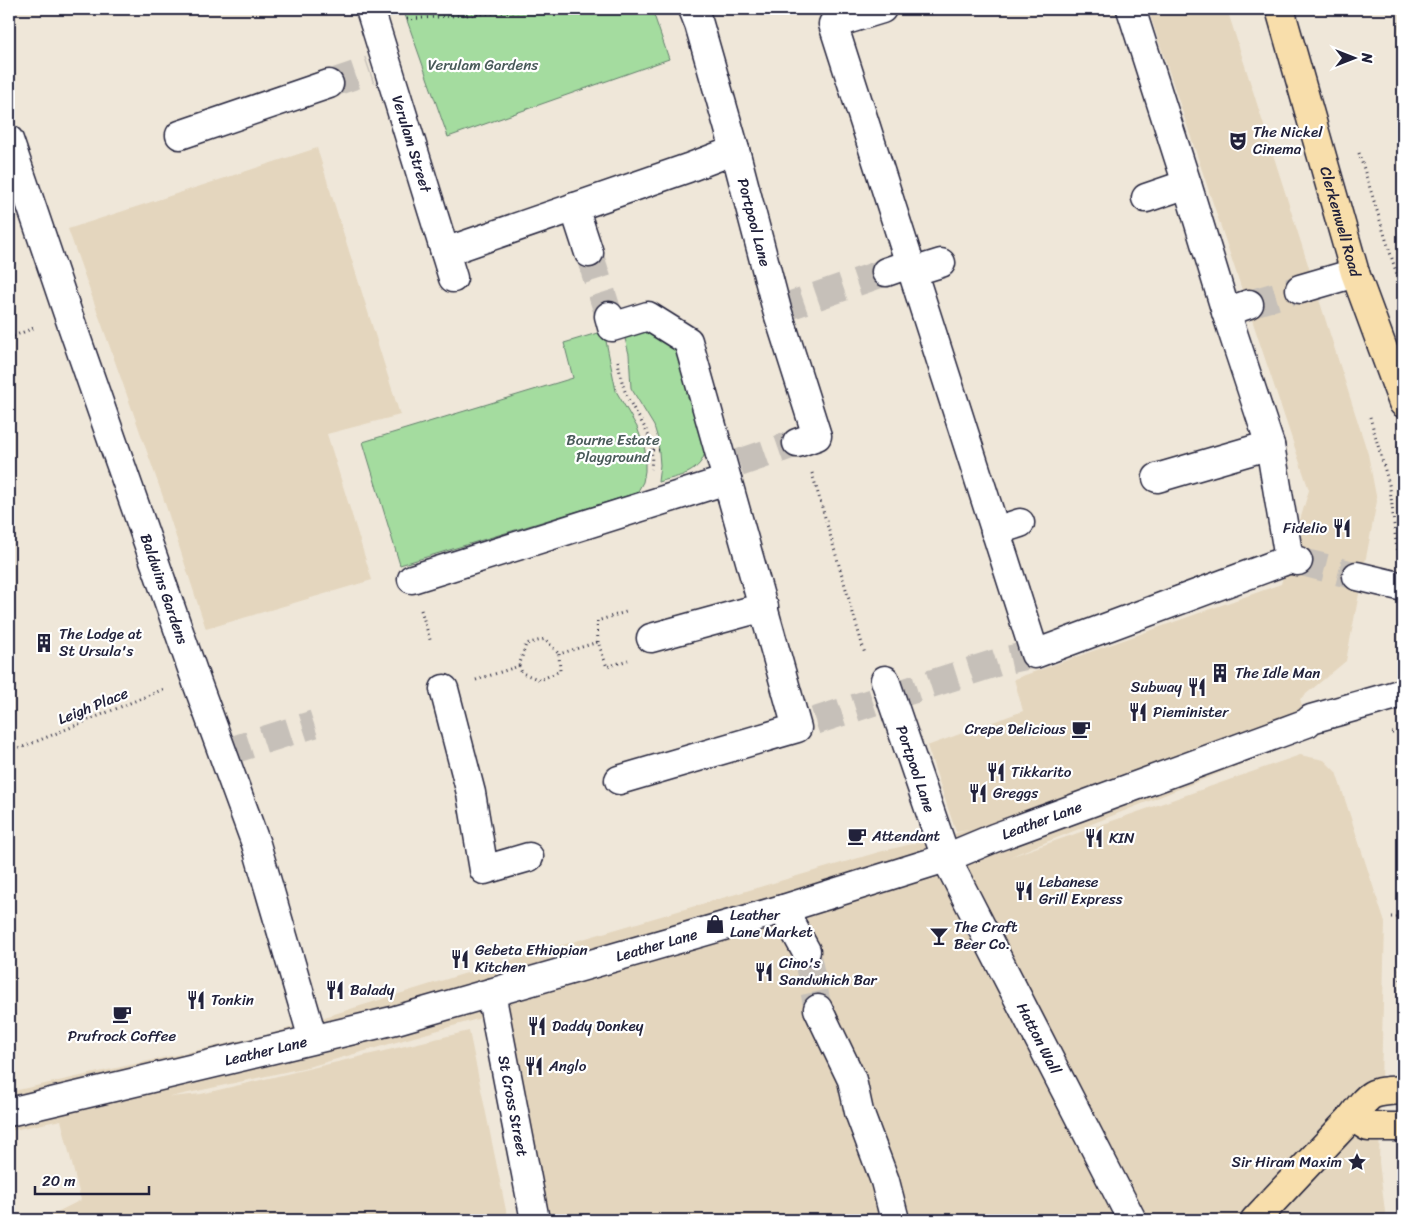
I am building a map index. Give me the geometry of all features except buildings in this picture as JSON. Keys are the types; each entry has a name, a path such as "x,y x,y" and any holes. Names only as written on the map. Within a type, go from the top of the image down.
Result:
{"main road":[{"name":"Clerkenwell Road","path":"1280,9 1356,273 1403,403"},
{"path":"1255,1220 1352,1117 1366,1098 1371,1094 1403,1090"},
{"path":"1352,1117 1368,1126 1403,1127"}],"street":[{"name":"Verulam Street","path":"370,9 378,67 453,278"},
{"name":"Portpool Lane","path":"693,9 735,150 777,310 805,440"},
{"path":"882,9 833,24 902,269 1007,527 1035,654 1293,560 1270,445 1237,308 1187,184 1131,9"},
{"path":"180,134 329,84"},
{"name":"Baldwins Gardens","path":"9,140 19,207 256,844 313,1039"},
{"path":"445,252 735,150"},
{"path":"1146,198 1187,184"},
{"path":"574,207 589,253"},
{"path":"902,269 941,263"},
{"path":"1300,290 1356,273"},
{"path":"609,316 612,327 648,316 688,341 730,470 764,607 806,725 619,780"},
{"path":"1157,478 1270,445"},
{"path":"412,579 730,470"},
{"path":"1357,576 1403,587"},
{"path":"651,638 764,607"},
{"path":"444,689 471,793 484,870 529,857"},
{"name":"Leather Lane","path":"9,1112 396,1020 783,909 946,858 994,838 1307,723 1310,720 1403,693"},
{"name":"Portpool Lane","path":"882,695 946,858"},
{"name":"Hatton Wall","path":"946,858 1132,1220"},
{"path":"783,909 806,951"},
{"name":"St Cross Street","path":"491,993 534,1220"},
{"path":"818,1009 852,1080 860,1112 885,1182 895,1220"}],"path":[{"path":"403,19 553,9"},
{"path":"9,338 41,325"},
{"path":"617,358 627,397 647,430 653,450 651,472"},
{"path":"1374,429 1390,488 1403,587"},
{"path":"805,440 882,695"},
{"path":"653,450 659,450"},
{"path":"559,654 598,642 607,667 655,651 651,638"},
{"path":"545,639 559,654 560,671 540,680 522,673 519,666 526,644 545,639"},
{"path":"444,689 519,666"},
{"name":"Leigh Place","path":"9,751 168,688"},
{"path":"1392,733 1402,733"},
{"path":"1403,854 1400,1028 1403,1051"},
{"path":"1391,917 1397,917"}],"shaded area":[{"path":"1148,9 1227,9 1368,454 1377,501 1346,661 1300,699 1312,736 1009,857 1300,755 1324,760 1336,772 1385,923 1379,1162 1386,1220 543,1220 502,1012 312,1066 170,1097 201,1094 469,1031 508,1220 41,1220 81,1200 61,1120 9,1131 9,1092 270,1034 460,975 879,852 969,830 956,832 927,746 1023,711 1014,679 1281,584 1309,490"},
{"path":"317,148 400,415 327,434 372,580 206,629 162,494 68,229"}],"green space":[{"name":"Verulam Gardens","path":"403,9 652,9 669,59 448,137"},
{"name":"Bourne Estate Playground","path":"641,326 681,350 706,449 699,464 694,469 681,476 658,482 660,465 658,439 654,426 631,388 629,354 623,331"},
{"path":"604,331 616,391 637,427 645,450 643,482 637,493 400,565 363,442 573,378 564,343"}],"tunnel":[{"path":"329,84 370,70"},
{"path":"589,253 609,316"},
{"path":"777,310 886,272"},
{"path":"1249,304 1300,289"},
{"path":"739,463 797,443"},
{"path":"1298,561 1357,576"},
{"path":"890,697 1002,661 1035,654"},
{"path":"815,721 873,702"},
{"path":"223,753 314,724"},
{"path":"806,951 818,1009"}],"place":[{"name":"The Nickel Cinema","path":"1238,141"},
{"name":"Fidelio","path":"1342,528"},
{"name":"The Lodge at St Ursula's","path":"44,643"},
{"name":"The Idle Man","path":"1220,673"},
{"name":"Subway","path":"1197,687"},
{"name":"Pieminister","path":"1138,712"},
{"name":"Crepe Delicious","path":"1081,729"},
{"name":"Tikkarito","path":"996,772"},
{"name":"Greggs","path":"978,793"},
{"name":"Attendant","path":"857,836"},
{"name":"KIN","path":"1094,838"},
{"name":"Lebanese Grill Express","path":"1024,891"},
{"name":"Leather Lane Market","path":"715,924"},
{"name":"The Craft Beer Co.","path":"939,936"},
{"name":"Gebeta Ethiopian Kitchen","path":"460,959"},
{"name":"Cino's Sandwhich Bar","path":"764,972"},
{"name":"Balady","path":"335,990"},
{"name":"Tonkin","path":"196,1000"},
{"name":"Prufrock Coffee","path":"122,1014"},
{"name":"Daddy Donkey","path":"537,1026"},
{"name":"Anglo","path":"534,1066"},
{"name":"Sir Hiram Maxim","path":"1357,1162"}]}
